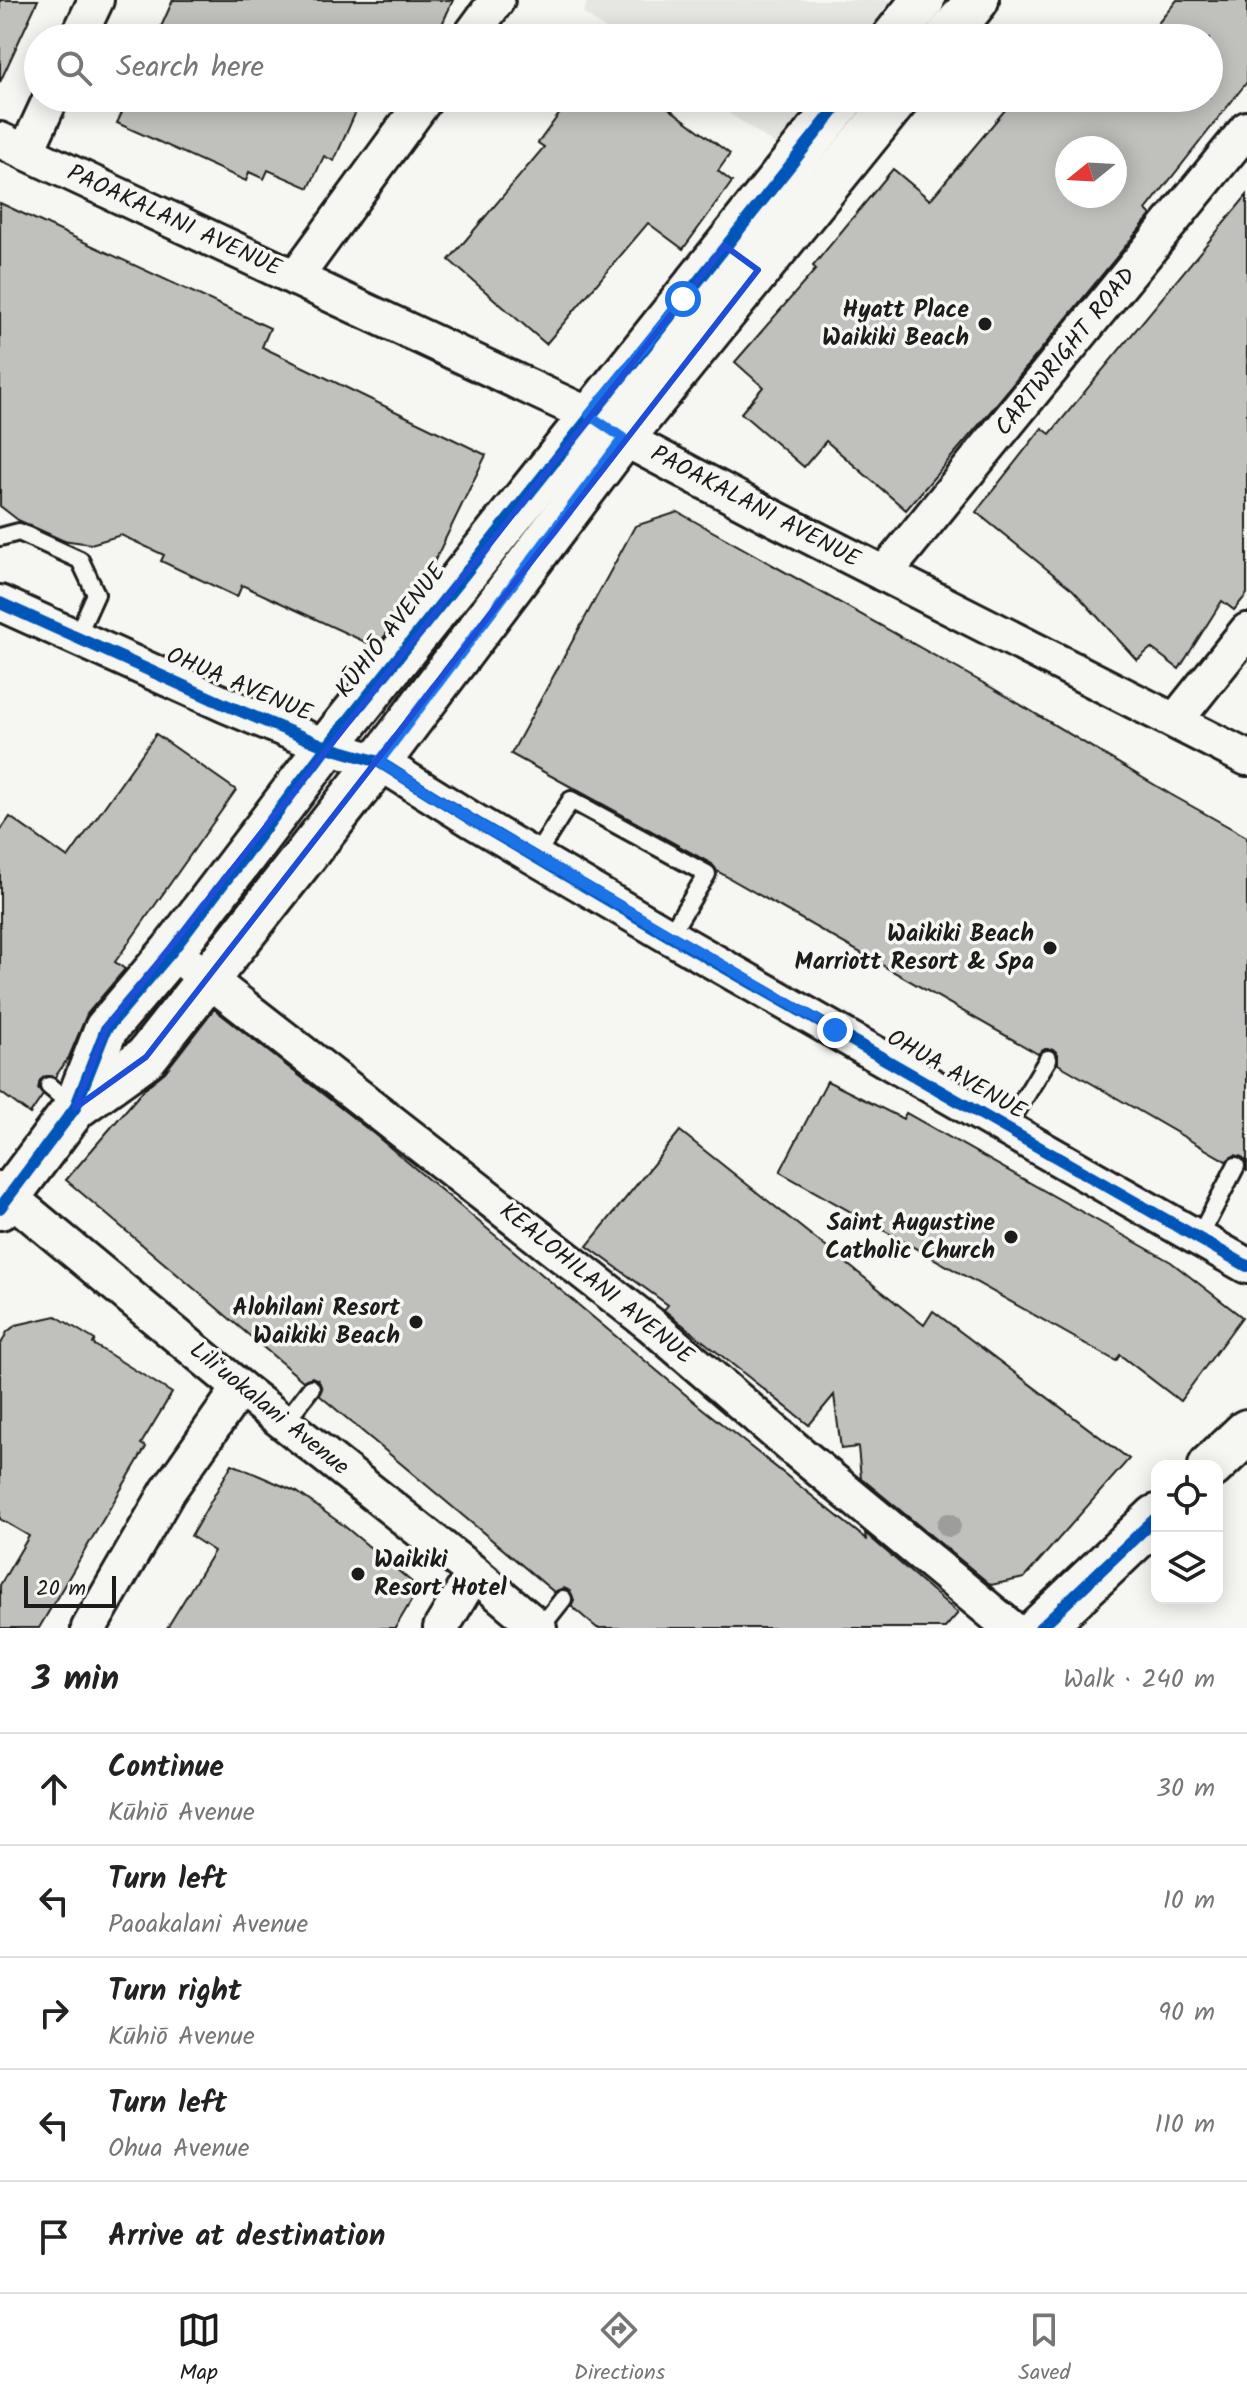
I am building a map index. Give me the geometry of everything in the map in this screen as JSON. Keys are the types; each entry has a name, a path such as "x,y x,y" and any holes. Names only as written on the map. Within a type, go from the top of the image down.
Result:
{"main road":[{"path":"1217,1460 1247,1432"},
{"path":"1040,1628 1151,1523"}],"street":[{"path":"85,24 96,0"},
{"path":"479,24 497,0"},
{"path":"904,24 923,0"},
{"path":"957,24 977,0"},
{"path":"13,146 40,112"},
{"path":"295,278 416,112"},
{"name":"KŪHIŌ AVENUE","path":"742,258 835,112"},
{"name":"KŪHIŌ AVENUE","path":"3,1198 106,1029 172,951 327,747 606,426 742,258 884,112"},
{"name":"CARTWRIGHT ROAD","path":"884,574 1247,129"},
{"name":"PAOAKALANI AVENUE","path":"13,146 606,426 884,574 1247,758"},
{"name":"KŪHIŌ AVENUE","path":"62,1097 146,1057 379,762 606,426"},
{"name":"OHUA AVENUE","path":"0,603 226,705 327,747 379,762 669,936 1247,1266"},
{"path":"1175,721 1247,631"},
{"name":"KEALOHILANI AVENUE","path":"172,951 650,1324 797,1451 1011,1628"},
{"name":"Liliʻuokalani Avenue","path":"3,1198 539,1628"},
{"path":"89,1628 168,1491 240,1388"},
{"path":"441,1628 474,1573"}],"lane":[{"path":"0,537 19,532 80,560 96,594 76,638"},
{"path":"535,857 571,800 707,874 669,936"},
{"path":"1005,1130 1048,1059"},
{"path":"1198,1239 1236,1166"},
{"path":"285,1422 311,1388"},
{"path":"539,1628 563,1599"}],"highlighted area":[{"path":"725,246 758,270 146,1057 75,1108 106,1029"}],"shaded area":[{"path":"588,0 899,0 880,24 599,24 583,13"},
{"path":"728,112 811,112 782,149"}],"building":[{"path":"0,0 38,0 27,24 24,24 0,82"},
{"path":"173,0 453,0 442,24 162,24"},
{"name":"Hyatt Place Waikiki Beach","path":"1177,0 1247,0 1247,82 1146,210 1151,215 906,510 826,441 804,467 741,413 763,387 735,362 816,269 813,266 893,169 930,200 1003,112 1223,112 1223,24 1157,24"},
{"path":"122,112 356,112 334,161 324,156 309,188 268,170 264,179 249,172 246,181 117,123"},
{"path":"561,112 674,112 730,154 718,171 732,182 683,249 648,223 546,344 449,260 544,147 538,143"},
{"path":"1247,195 1247,594 1234,610 1222,601 1179,669 1151,648 1137,660 1073,590 976,512 1042,428 1050,434"},
{"path":"0,203 270,328 262,347 486,455 420,591 376,647 242,585 237,597 161,561 164,555 121,535 91,544 62,540 18,520 0,506"},
{"name":"Waikiki Beach Marriott Resort & Spa","path":"678,512 994,689 1247,837 1247,1172 1246,1161 1242,1157 1235,1155 1226,1161 1058,1064 1058,1054 1053,1049 1043,1049 1038,1054 717,871 712,864 511,754 635,526"},
{"path":"156,734 236,790 115,962 125,969 87,1014 69,1057 55,1077 46,1076 40,1080 38,1089 43,1095 30,1114 0,1092 0,831 10,817 68,858"},
{"name":"Alohilani Resort Waikiki Beach","path":"214,1009 374,1134 698,1405 866,1539 865,1533 958,1613 945,1628 597,1628 571,1606 574,1600 570,1591 564,1588 554,1592 319,1395 322,1389 318,1380 312,1377 303,1381 66,1180 145,1088 165,1072"},
{"name":"Saint Augustine Catholic Church","path":"827,1081 903,1119 906,1113 1171,1262 1242,1317 1180,1401 1120,1355 1116,1361 780,1172"},
{"path":"680,1131 924,1325 933,1311 1129,1459 1024,1578 991,1585 861,1478 858,1447 841,1449 834,1395 809,1425 664,1310 668,1305 587,1246"},
{"path":"56,1316 95,1340 93,1344 172,1393 141,1444 146,1447 39,1628 0,1628 0,1585 29,1536 0,1519 0,1346 7,1332 16,1325"},
{"path":"232,1464 297,1492 343,1525 419,1588 395,1628 167,1628 214,1551 191,1536"}],"cycle path":[{"path":"0,1208 75,1108 106,1029 172,951 327,747 833,112"},
{"path":"0,603 226,705 327,747 379,762 669,936 1247,1266"},
{"path":"1040,1628 1151,1523"}],"place":[{"name":"Hyatt Place Waikiki Beach","path":"985,324"},
{"name":"Waikiki Beach Marriott Resort & Spa","path":"1050,948"},
{"name":"Saint Augustine Catholic Church","path":"1011,1237"},
{"name":"Alohilani Resort Waikiki Beach","path":"416,1322"},
{"name":"Waikiki Resort Hotel","path":"358,1574"}],"route":[{"path":"683,299 589,415 623,438 379,762 472,820 835,1030"}]}
